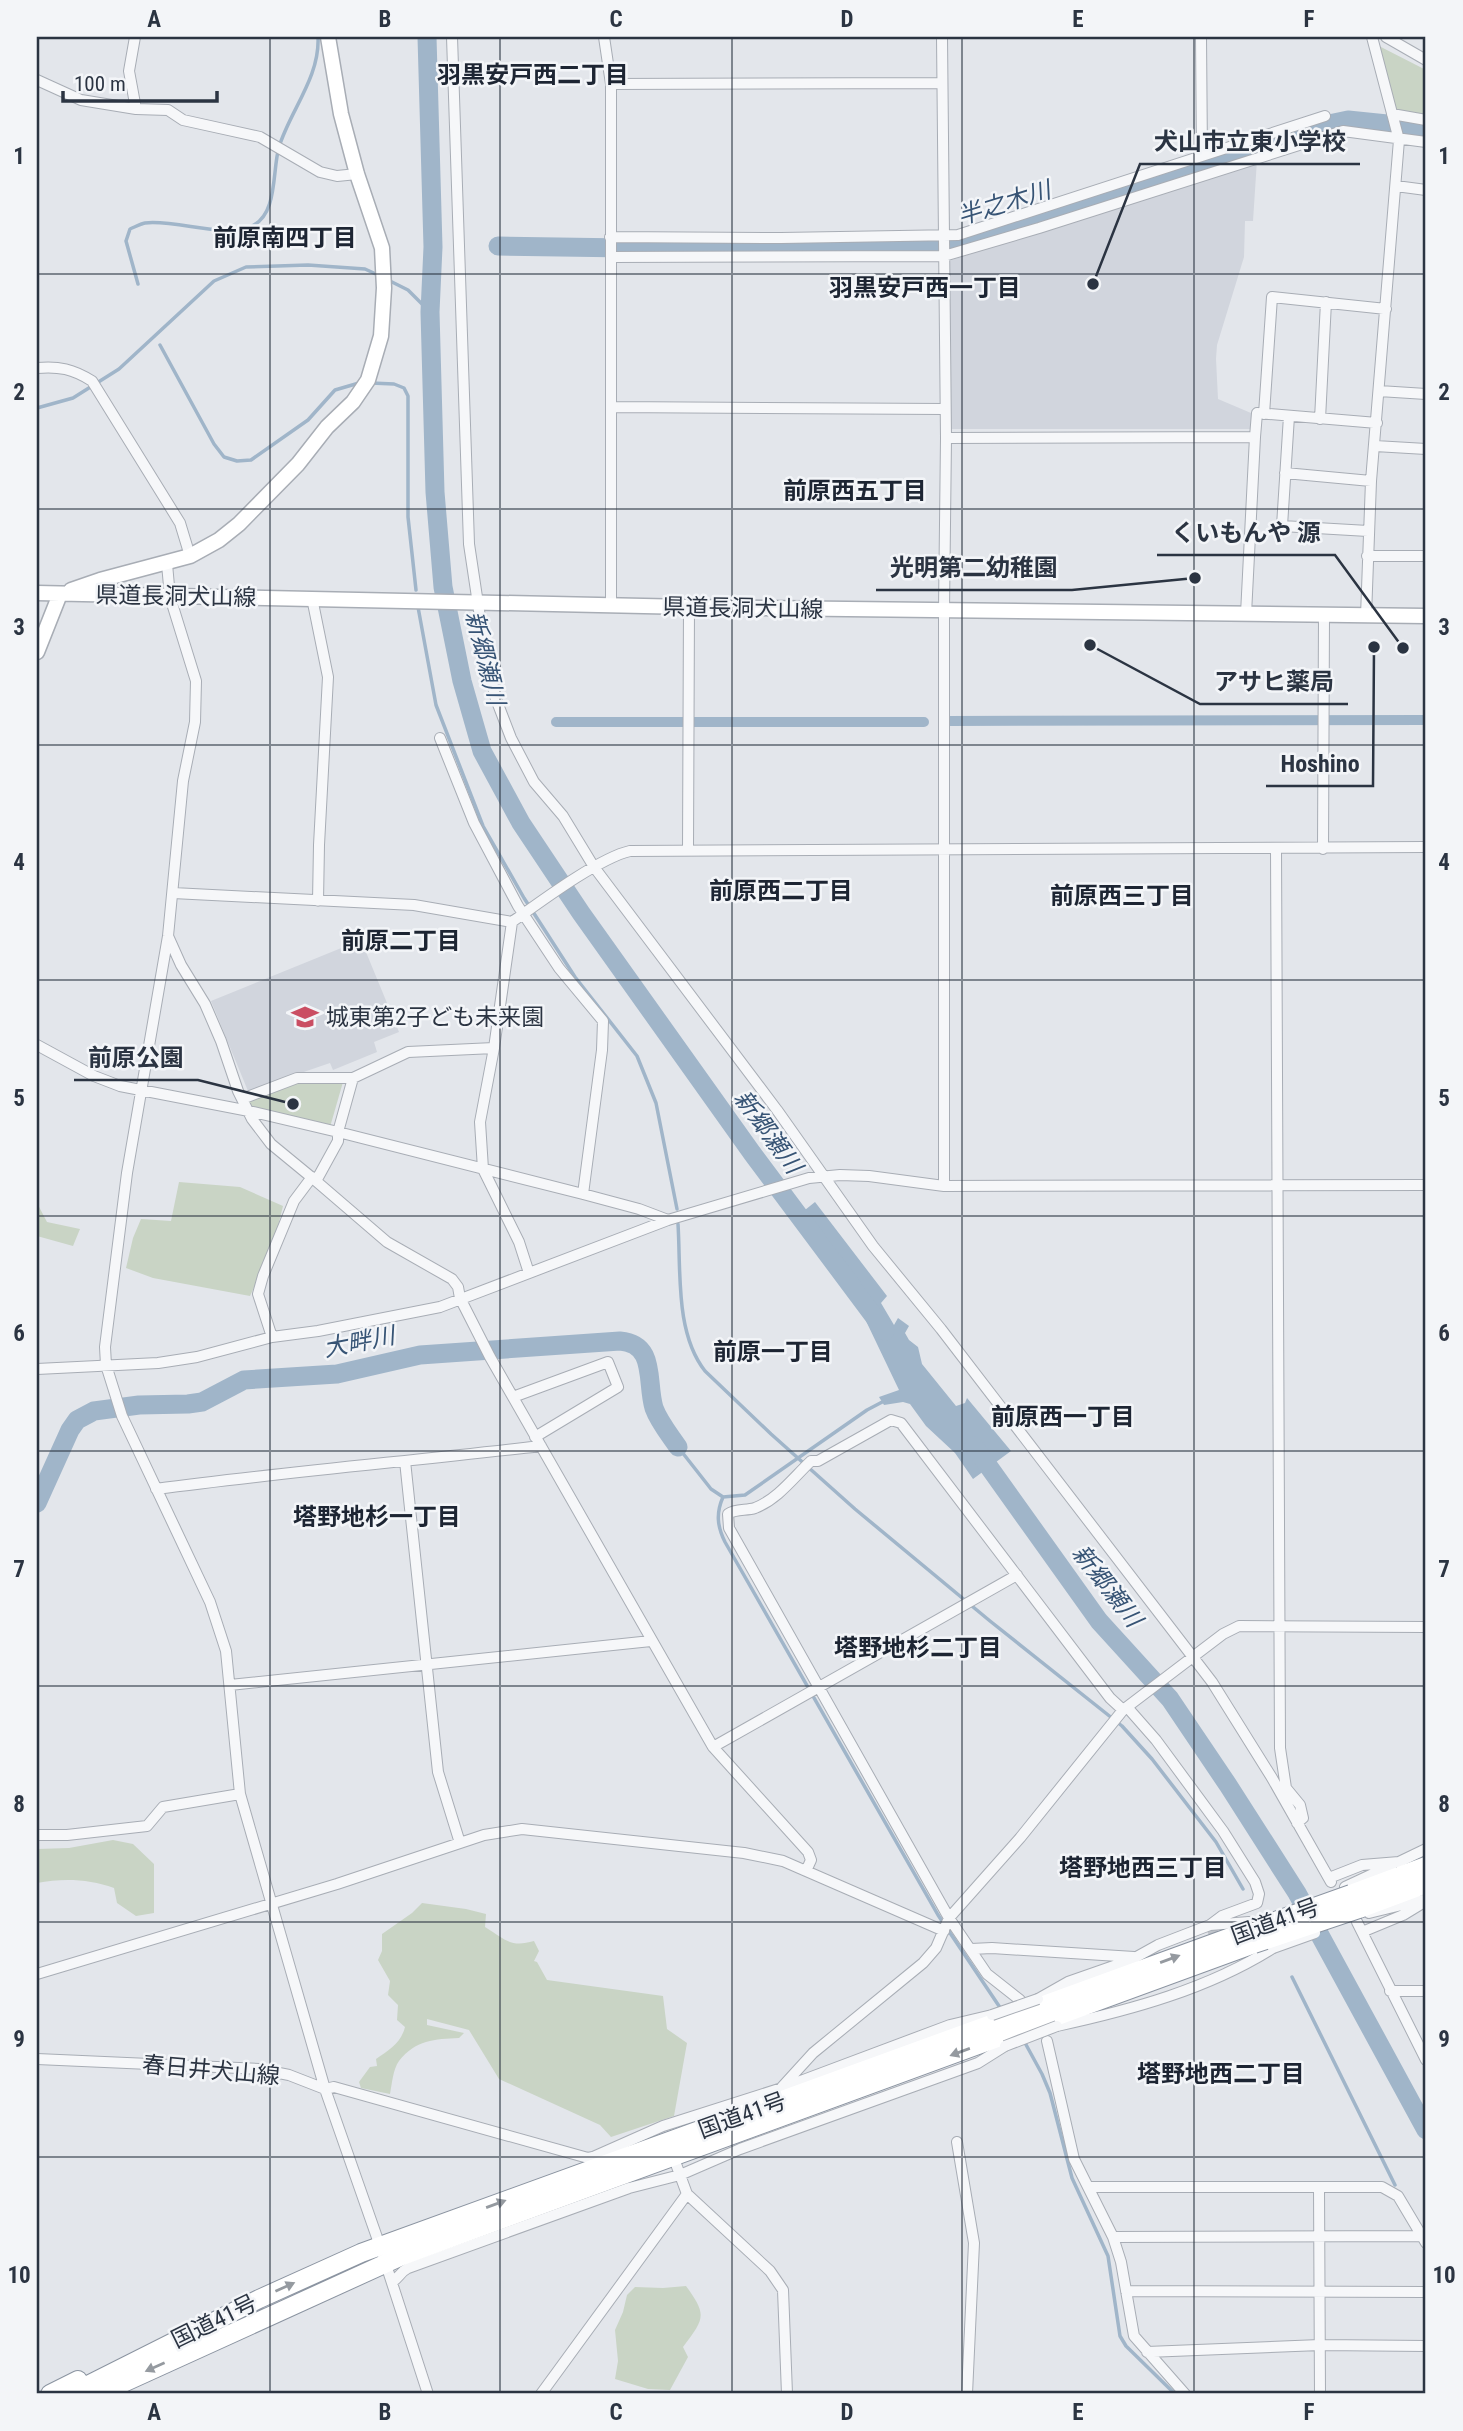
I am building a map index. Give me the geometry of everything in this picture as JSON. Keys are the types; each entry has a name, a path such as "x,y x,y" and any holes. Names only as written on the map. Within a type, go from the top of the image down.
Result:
{"highway":[{"name":"国道41号","path":"1356,1910 1426,1866"},
{"name":"国道41号","path":"99,2394 383,2255 1250,1932 1356,1910 1426,1884"},
{"name":"国道41号","path":"70,2394 259,2299 360,2253 383,2255"},
{"path":"50,2394 212,2313 259,2299"}],"main road":[{"path":"37,652 60,594 100,580 167,564 190,556 219,540 239,524 298,464 366,384 381,336 384,266 382,248 357,174 341,114 328,37"},
{"name":"県道長洞犬山線","path":"37,593 688,607 1426,617"}],"street":[{"path":"135,37 129,71 136,109"},
{"path":"452,37 467,517 476,602 496,698 511,738 534,782 563,816 594,867 777,1110 873,1246 941,1329 1212,1682 1330,1880 1362,1865 1399,1862 1426,1849"},
{"path":"604,37 611,83 611,605"},
{"path":"942,37 946,438 944,1186"},
{"path":"1201,37 1202,156"},
{"path":"1366,616 1371,481 1396,186 1397,136 1372,37"},
{"path":"1386,37 1426,60"},
{"path":"37,79 81,100 136,109 168,110 183,120 260,137 320,172 337,176 357,174"},
{"path":"611,83 942,83"},
{"path":"1392,114 1426,120"},
{"path":"610,237 943,239 1325,116"},
{"path":"611,257 943,255 1039,228 1343,131 1397,136 1426,142"},
{"path":"1396,186 1426,190"},
{"path":"1264,414 1272,297 1386,309"},
{"path":"1320,419 1326,302"},
{"path":"37,368 57,366 76,371 92,380 180,523 190,556"},
{"path":"1379,391 1426,394"},
{"path":"611,407 945,409"},
{"path":"1246,614 1257,413 1377,423"},
{"path":"1289,416 1282,526 1368,531"},
{"path":"946,438 1255,437"},
{"path":"1375,446 1426,449"},
{"path":"1285,473 1371,481"},
{"path":"1367,556 1426,556"},
{"path":"167,564 170,597 192,664 197,694 195,722 183,781 168,936 115,1264 105,1348 106,1365 116,1402 209,1602 226,1651 240,1794 325,2089 428,2394"},
{"path":"312,598 328,677 318,901"},
{"path":"688,607 688,850"},
{"path":"1323,849 1324,615"},
{"path":"440,738 474,823 524,913 559,968 603,1021 602,1050 583,1194"},
{"path":"529,1273 519,1242 483,1169 480,1122 494,1048 512,922 617,854 630,851 688,850 1426,848"},
{"path":"1276,849 1280,1748 1286,1788 1300,1805 1303,1818 1297,1823"},
{"path":"173,893 414,905 512,922"},
{"path":"168,936 181,965 205,1004 242,1099 252,1119 271,1144 387,1242 452,1279 458,1287 460,1298 488,1352 713,1747 808,1852 811,1860 806,1871"},
{"path":"37,1045 94,1076 120,1086 249,1111 338,1132 583,1194 668,1220"},
{"path":"242,1099 297,1078 353,1078 408,1052 494,1048"},
{"path":"272,1337 258,1294 262,1276 294,1201 314,1179 338,1141 353,1078"},
{"path":"37,1369 158,1363 197,1357 272,1337 318,1331 440,1307 668,1220 781,1185 823,1176 869,1176 944,1186 1426,1185"},
{"path":"156,1489 405,1461 538,1441 618,1387 608,1363 513,1397"},
{"path":"1020,2000 987,1974 949,1917 729,1528 728,1514 732,1511 755,1508 789,1485 811,1461 818,1461 891,1420 901,1423 1110,1698 1162,1748 1223,1831 1255,1882 1259,1894 1257,1903 1222,1916 1210,1925"},
{"path":"405,1461 438,1772 460,1843"},
{"path":"713,1747 1017,1575"},
{"path":"782,2088 813,2053 923,1963 936,1948 949,1917 1020,1838 1123,1710 1223,1634 1239,1626 1426,1627"},
{"path":"230,1685 651,1640"},
{"path":"37,1835 67,1835 147,1826 163,1807 240,1794"},
{"path":"37,1974 484,1835 522,1829 744,1853 783,1861 944,1931"},
{"path":"392,2282 400,2272 408,2268 629,2188 680,2175 740,2149 978,2063 1005,2046 1056,2026 1121,2012 1230,1972 1273,1948 1356,1910 1399,1862"},
{"path":"1210,1925 1250,1932 1356,1910 1426,1901"},
{"path":"1356,1910 1403,1915 1426,1901"},
{"path":"1356,1910 1390,1991 1426,2060"},
{"name":"春日井犬山線","path":"37,2059 259,2069 325,2089 334,2087 588,2158 950,2025 992,2015 1038,1999 1068,1982 1136,1958 1158,1945 1210,1925"},
{"path":"971,1950 992,1948 1136,1958"},
{"path":"1390,1991 1426,1991"},
{"path":"1047,2041 1074,2159 1113,2236 1134,2336 1185,2394"},
{"path":"957,2142 974,2243 967,2394"},
{"path":"676,2164 687,2194 770,2270 783,2290 787,2394"},
{"path":"1089,2187 1382,2187 1398,2196 1424,2240"},
{"path":"1320,2187 1320,2394"},
{"path":"541,2394 687,2194"},
{"path":"1113,2236 1319,2235 1424,2240"},
{"path":"1126,2291 1426,2292"},
{"path":"1147,2352 1320,2345 1426,2346"}],"shaded area":[{"path":"1257,160 1253,221 1245,221 1244,257 1217,345 1216,359 1218,399 1251,413 1251,429 952,429 949,426 949,261"},
{"name":"城東第2子ども未来園","path":"361,940 399,1032 374,1042 377,1052 333,1070 330,1063 248,1091 211,1001"}],"green space":[{"path":"1379,46 1426,70 1426,116 1397,112"},
{"path":"302,1081 343,1082 330,1127 250,1108 247,1100"},
{"path":"179,1182 240,1187 283,1206 273,1246 250,1296 153,1278 126,1268 141,1219 171,1221"},
{"path":"37,1203 47,1222 80,1229 73,1246 37,1236"},
{"path":"113,1840 133,1844 154,1864 154,1913 136,1916 117,1903 114,1888 105,1885 76,1880 37,1883 37,1849 69,1848"},
{"path":"422,1903 486,1914 485,1927 503,1939 513,1943 534,1941 539,1951 534,1961 547,1980 663,1996 667,2029 687,2043 674,2116 611,2137 600,2125 499,2079 469,2030 427,2019 427,2025 464,2033 459,2038 426,2042 405,2054 395,2068 390,2094 361,2088 359,2082 370,2067 377,2066 376,2059 397,2042 405,2027 397,2020 398,2005 388,1995 390,1981 378,1960 382,1951 382,1934"},
{"path":"686,2286 701,2316 696,2329 683,2347 688,2357 670,2390 648,2389 615,2379 618,2361 615,2330 627,2295 635,2287"}],"water":[{"path":"815,1202 887,1296 881,1303 894,1325 898,1318 909,1326 905,1333 918,1347 922,1364 956,1406 965,1403 967,1398 1011,1451 973,1479 955,1453 926,1426 910,1404 903,1402 884,1405 879,1397 899,1390 866,1321 872,1307 834,1257 805,1210"}],"waterway":[{"path":"138,284 126,241 130,229 145,223 215,230 241,229 252,226 266,212 273,191 279,147 314,66 318,37"},
{"name":"新郷瀬川","path":"427,37 433,247 430,312 435,492 443,587 462,681 482,751 521,823 581,913 752,1153 885,1331"},
{"name":"半之木川","path":"498,246 767,250 928,247 961,243 1244,155 1329,124 1348,120 1426,128"},
{"path":"37,408 73,398 119,369 214,281 246,267 308,265 365,269 378,275"},
{"path":"388,280 408,290 430,312"},
{"path":"160,345 214,444 224,457 237,461 251,460 308,420 335,390 359,383"},
{"path":"371,383 394,384 404,388 408,396 408,517 416,590"},
{"path":"418,607 436,705 483,826 524,898 575,977 637,1056 656,1103 677,1209"},
{"path":"949,721 1426,720"},
{"path":"556,722 924,722"},
{"path":"678,1224 684,1320 695,1356 705,1371 855,1509 1122,1726 1152,1759 1216,1842 1243,1889"},
{"name":"大畔川","path":"37,1503 70,1430 77,1420 94,1411 139,1405 202,1402 244,1380 337,1374 420,1355 620,1341 632,1344 640,1349 645,1357 654,1408 678,1447"},
{"path":"678,1447 711,1489 723,1497 745,1495 867,1410 886,1400"},
{"name":"新郷瀬川","path":"974,1446 1099,1621 1170,1699 1228,1785 1297,1893 1426,2130"},
{"path":"723,1497 718,1520 725,1542 938,1915 1001,2009"},
{"path":"1292,1977 1395,2185"},
{"path":"1024,2041 1050,2093 1072,2178 1108,2256 1120,2336 1126,2346 1175,2394"}],"tunnel":[{"path":"1210,1925 1230,1972"}],"place":[{"name":"犬山市立東小学校","path":"1093,284"},
{"name":"光明第二幼稚園","path":"1195,578"},
{"name":"アサヒ薬局","path":"1090,645"},
{"name":"Hoshino","path":"1374,647"},
{"name":"くいもんや 源","path":"1403,648"},
{"name":"城東第2子ども未来園","path":"305,1017"},
{"name":"前原公園","path":"293,1104"}],"district":[{"name":"羽黒安戸西二丁目","path":"533,75"},
{"name":"前原南四丁目","path":"285,238"},
{"name":"羽黒安戸西一丁目","path":"925,288"},
{"name":"前原西五丁目","path":"855,491"},
{"name":"前原西二丁目","path":"781,891"},
{"name":"前原西三丁目","path":"1122,896"},
{"name":"前原二丁目","path":"401,941"},
{"name":"前原一丁目","path":"773,1352"},
{"name":"前原西一丁目","path":"1063,1417"},
{"name":"塔野地杉一丁目","path":"377,1517"},
{"name":"塔野地杉二丁目","path":"918,1648"},
{"name":"塔野地西三丁目","path":"1143,1868"},
{"name":"塔野地西二丁目","path":"1221,2074"}]}
